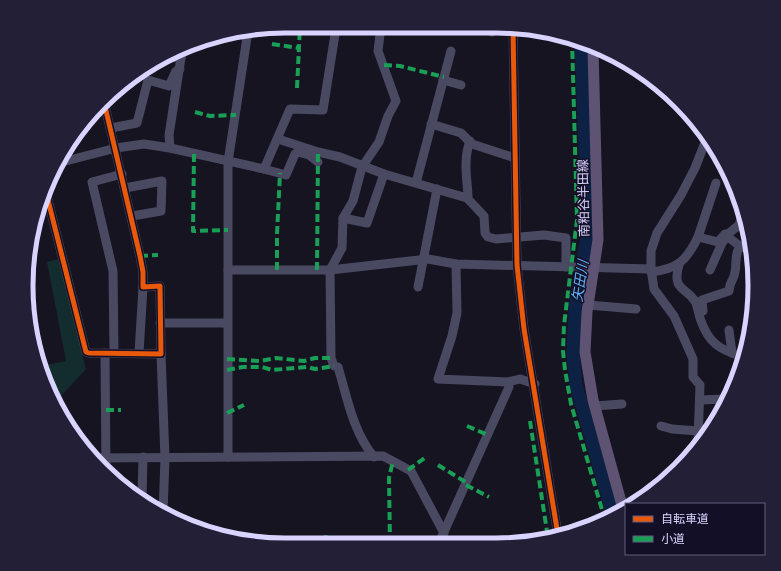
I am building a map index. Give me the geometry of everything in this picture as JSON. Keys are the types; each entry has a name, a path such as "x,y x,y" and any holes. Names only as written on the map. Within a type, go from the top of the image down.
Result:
{"main road":[{"name":"南粕谷半田線","path":"593,53 598,240 588,305 585,352 595,406 622,504"}],"street":[{"path":"264,169 290,108 323,110 335,33"},
{"path":"374,457 366,448 356,426 338,367 334,366 331,358 330,270 342,248 342,218 353,201 362,167 379,142 388,116 396,101 378,51 380,33"},
{"path":"513,34 517,265 524,329 535,384 557,530"},
{"path":"228,457 228,162 247,36"},
{"path":"416,183 451,51"},
{"path":"170,148 169,135 182,55"},
{"path":"111,128 137,124 148,80 169,86 176,71 180,69"},
{"path":"443,80 462,85"},
{"path":"106,108 132,216 143,272 139,353"},
{"path":"431,124 461,133 472,144 515,158"},
{"path":"278,139 318,152 340,157 362,167 384,174 466,198 484,216 485,233 488,237 496,239 544,235 566,238 570,267"},
{"path":"466,198 468,196 466,181 466,154 470,141"},
{"path":"66,161 116,148 144,144 170,148 286,175 295,154 298,152 309,155 318,162"},
{"path":"698,436 700,385 693,377 693,359 674,316 654,289 651,270 651,251 657,232 681,195 704,145 705,145"},
{"path":"106,463 113,271 92,182 122,174"},
{"path":"342,218 367,223 384,174"},
{"path":"125,188 162,181 161,211 132,216"},
{"path":"716,184 698,237 679,264 677,272 679,286 695,301 700,321 714,344 719,348 736,355"},
{"path":"418,287 422,260 437,189"},
{"path":"48,199 84,349 89,353 161,354"},
{"path":"710,270 722,242 740,223"},
{"path":"698,237 718,242 725,234 744,247 736,255 735,275 729,282 729,291 702,300 706,330"},
{"path":"228,270 330,270 428,259 456,264 651,270 679,264"},
{"path":"456,264 457,313 452,336 438,379 508,382 520,379 535,384"},
{"path":"143,287 160,286 165,458 163,506"},
{"path":"588,305 636,309"},
{"path":"160,323 227,323"},
{"path":"729,330 736,355"},
{"path":"442,538 509,387 508,382"},
{"path":"700,400 720,400"},
{"path":"595,406 622,404"},
{"path":"661,426 677,430 698,431"},
{"path":"101,457 383,456 411,471 444,533"},
{"path":"142,493 143,457"}],"green space":[{"path":"58,259 86,369 59,398 46,365 66,361 47,262"}],"waterway":[{"name":"矢田川","path":"581,48 588,230 575,309 573,354 576,385 611,510"}],"marked path":[{"path":"297,88 300,33"},
{"path":"272,44 299,48"},
{"path":"572,45 577,220 564,325 563,351 571,404 603,514"},
{"path":"384,65 400,66 444,77"},
{"path":"195,112 210,116 236,115"},
{"path":"317,270 318,152"},
{"path":"194,154 193,231 228,230"},
{"path":"277,270 280,173"},
{"path":"140,256 158,255"},
{"path":"227,359 260,361 276,358 304,361 315,358 331,358"},
{"path":"227,370 243,367 262,367 272,370 307,367 315,369 334,366"},
{"path":"227,413 244,405"},
{"path":"106,410 121,410"},
{"path":"530,421 547,532"},
{"path":"467,426 488,435"},
{"path":"408,470 426,457"},
{"path":"390,538 389,478 393,461"},
{"path":"438,465 467,483"},
{"path":"466,485 489,497"},
{"path":"324,537 329,538"}],"cycle path":[{"path":"513,34 517,265 524,329 557,530"},
{"path":"48,199 86,352 161,354 160,286 143,287 143,272 140,256 106,109"}]}
